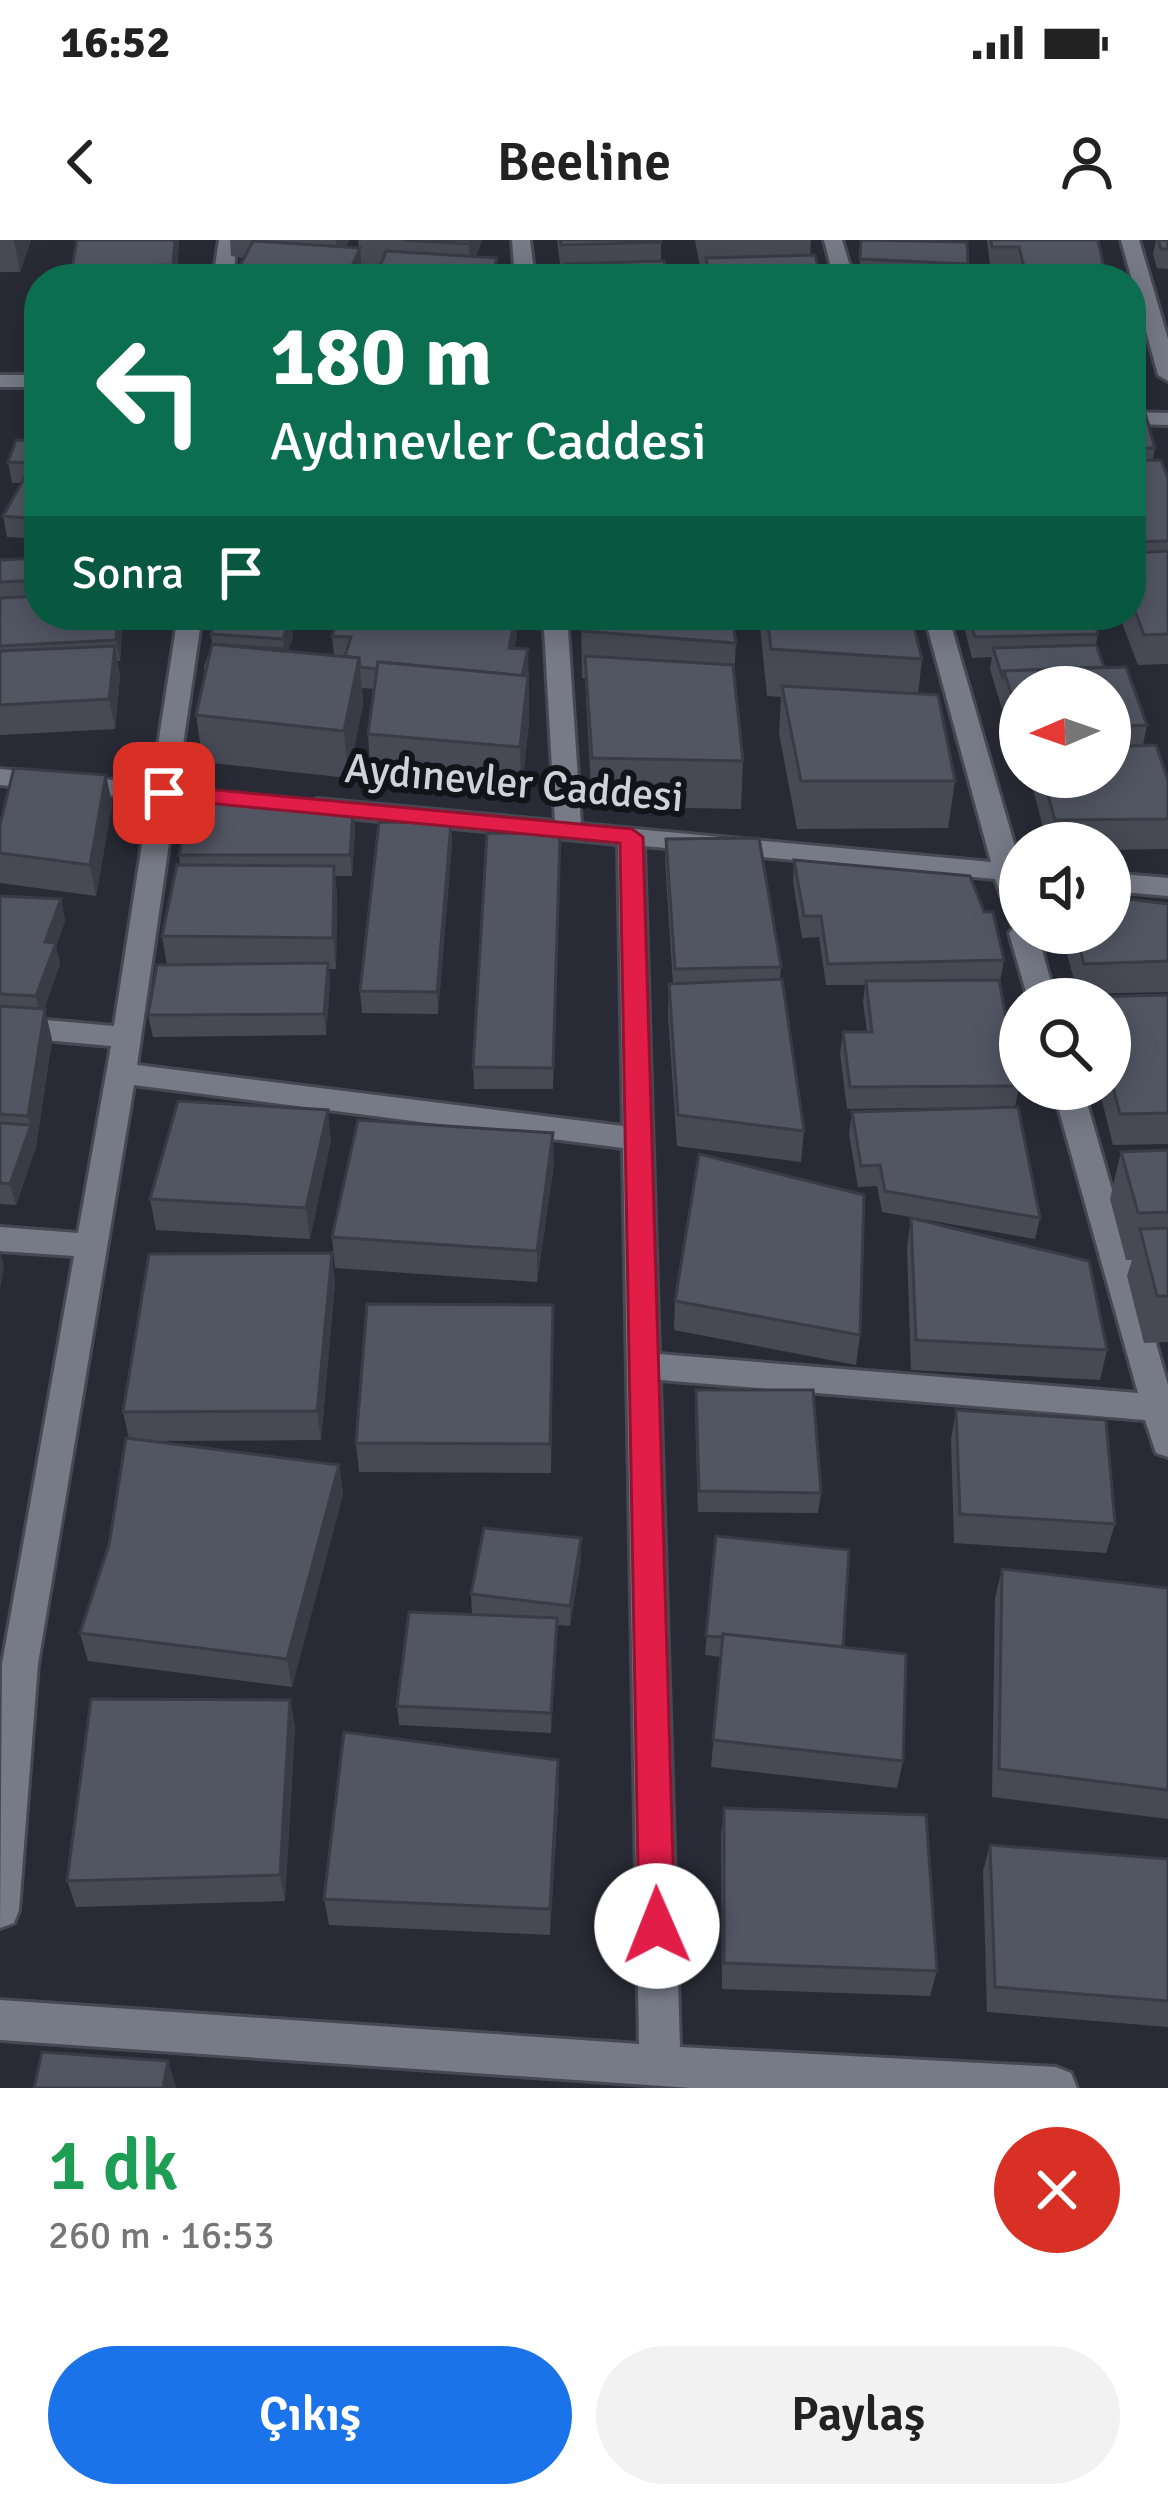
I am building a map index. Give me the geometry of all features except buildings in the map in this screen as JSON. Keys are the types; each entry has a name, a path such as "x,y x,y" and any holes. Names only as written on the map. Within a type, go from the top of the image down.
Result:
{"street":[{"path":"1146,297 1168,375"},
{"path":"0,1910 20,1664 121,1073 188,630"},
{"path":"556,630 569,831"},
{"path":"940,630 999,826"},
{"path":"0,777 212,797"},
{"name":"Aydınevler Caddesi","path":"284,804 999,872"},
{"path":"632,837 660,2066"},
{"path":"1131,884 1168,887"},
{"path":"0,1026 126,1037"},
{"path":"121,1073 639,1139"},
{"path":"1075,1110 1156,1360 1159,1408 1168,1443"},
{"path":"0,1239 90,1246"},
{"path":"644,1366 1159,1408"},
{"path":"0,2020 1056,2088"}],"route":[{"path":"164,793 632,837 657,1926"}]}
